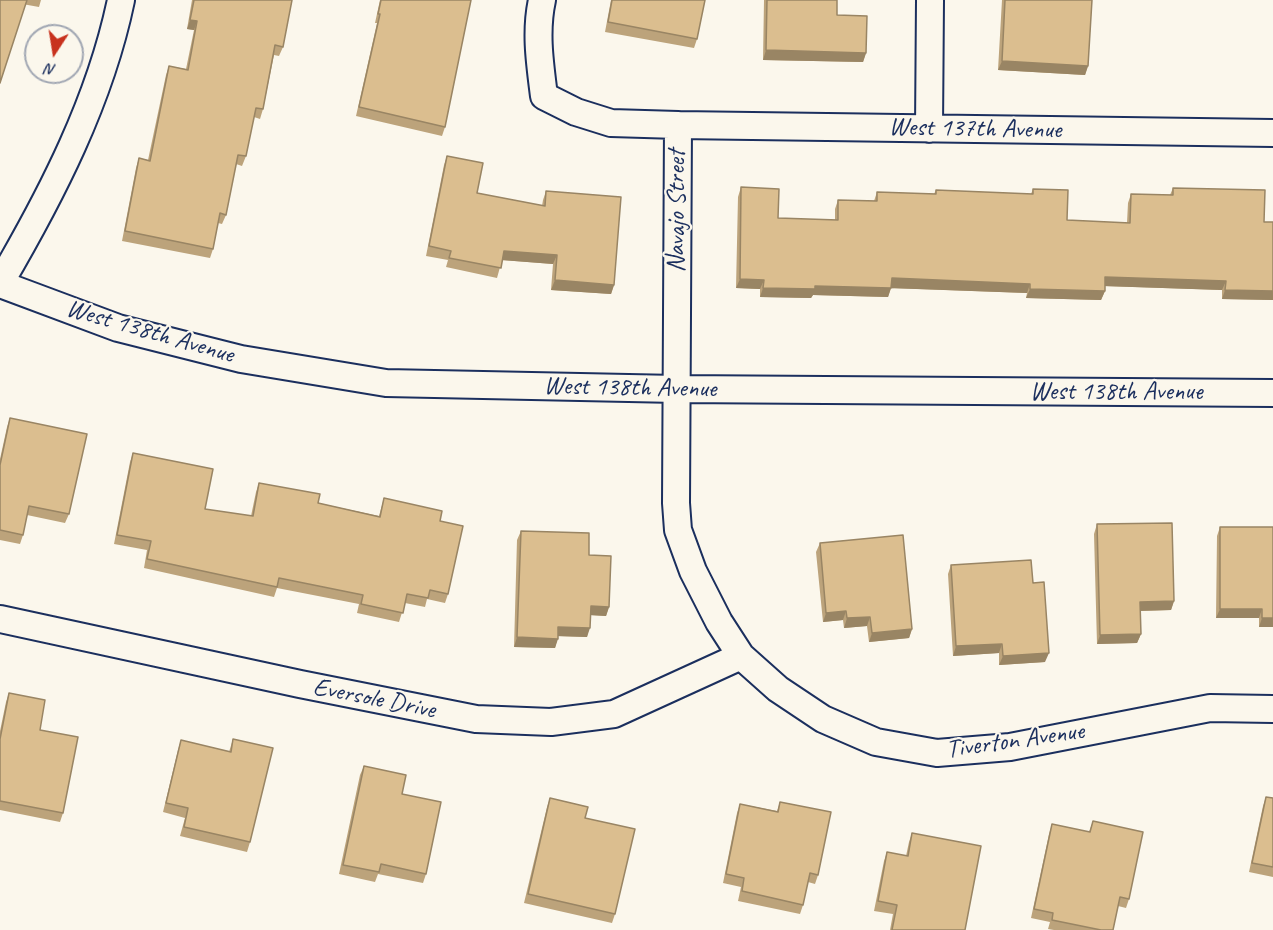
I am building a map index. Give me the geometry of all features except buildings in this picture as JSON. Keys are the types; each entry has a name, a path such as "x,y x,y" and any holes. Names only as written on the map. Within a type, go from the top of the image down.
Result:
{"street":[{"path":"0,284 25,240 84,121 113,40 121,0"},
{"name":"Navajo Street","path":"542,0 539,13 538,56 544,96 576,112 611,123 678,125 676,389"},
{"path":"929,129 930,0"},
{"name":"West 137th Avenue","path":"678,125 1273,133"},
{"name":"West 138th Avenue","path":"0,284 118,328 241,359 386,383 676,389 1273,393"},
{"name":"Tiverton Avenue","path":"676,389 678,530 693,571 719,622 741,656 778,689 823,719 876,742 937,753 1010,747 1210,708 1273,709"},
{"name":"Eversole Drive","path":"0,619 300,684 476,719 551,722 614,714 741,656"}]}
